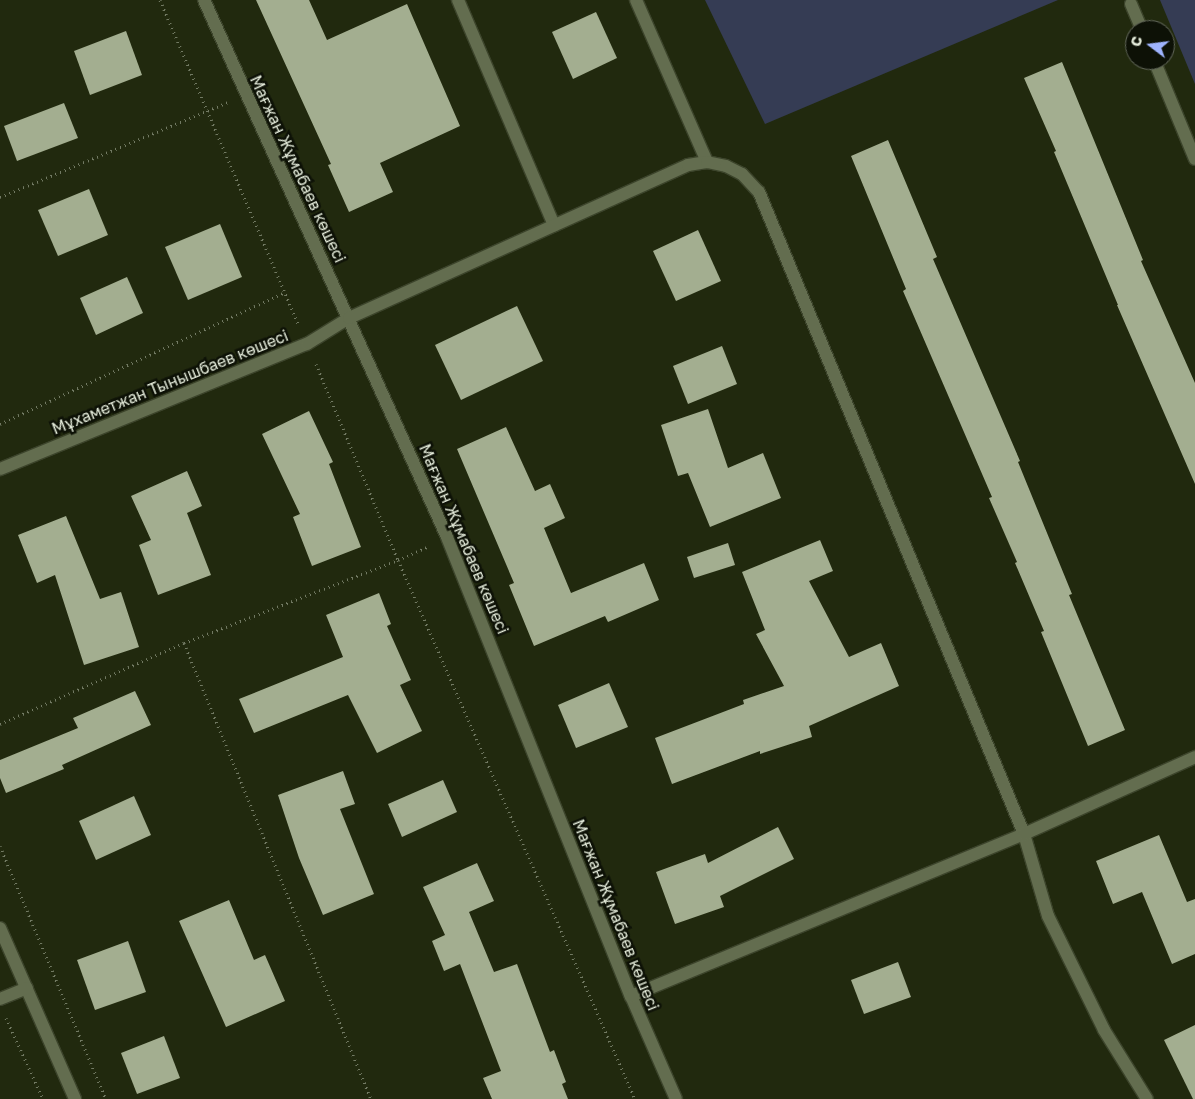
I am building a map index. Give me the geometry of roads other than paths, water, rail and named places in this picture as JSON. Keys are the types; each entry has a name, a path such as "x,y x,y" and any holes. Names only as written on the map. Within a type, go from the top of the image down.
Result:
{"street":[{"name":"Мағжан Жұмабаев көшесі","path":"204,0 245,94 448,537 631,996 676,1099"},
{"path":"458,0 554,226"},
{"path":"636,0 707,162 726,166 742,174 759,192 1024,834 1048,916 1104,1030 1147,1099"},
{"path":"1131,4 1138,20"},
{"path":"1158,70 1195,159"},
{"name":"Мұхаметжан Тынышбаев көшесі","path":"0,469 307,344 349,318 688,165 707,162"},
{"path":"631,996 1024,834 1195,758"},
{"path":"0,928 75,1099"},
{"path":"0,999 27,988"}]}
